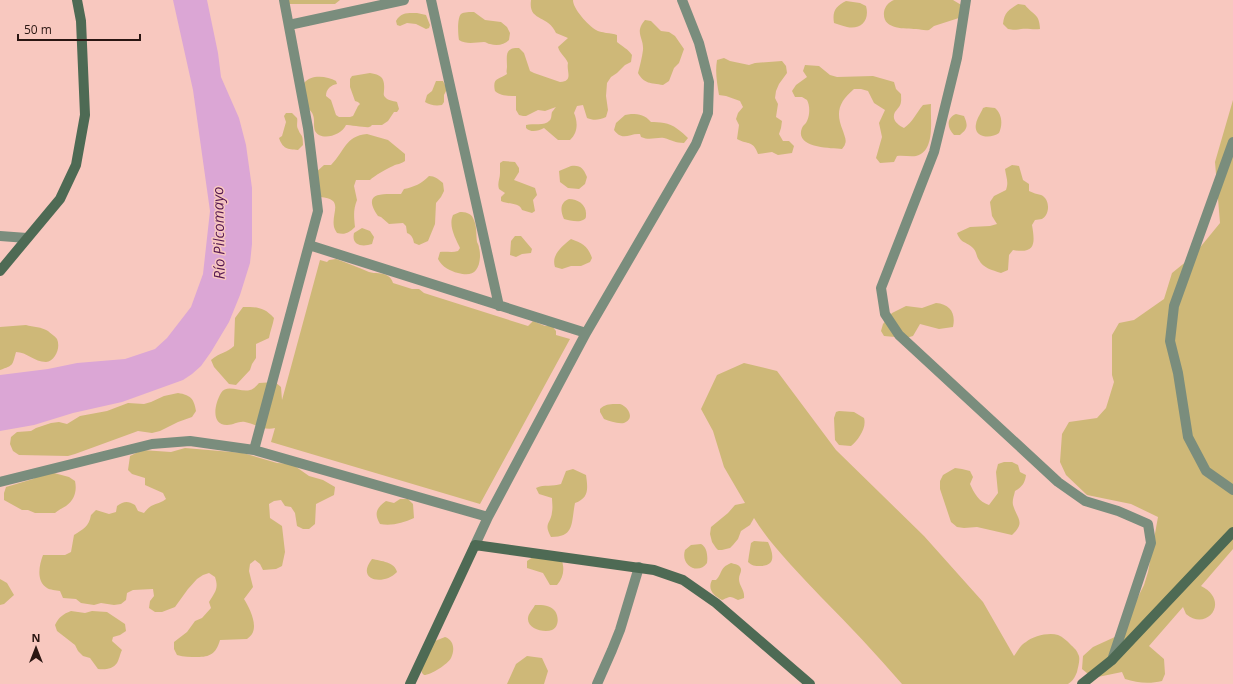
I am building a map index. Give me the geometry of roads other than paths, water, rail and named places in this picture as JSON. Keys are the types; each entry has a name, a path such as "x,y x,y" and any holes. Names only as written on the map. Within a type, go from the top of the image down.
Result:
{"street":[{"path":"0,271 60,199 76,165 85,114 81,21 77,0"},
{"path":"254,450 318,211 308,128 284,0"},
{"path":"289,25 404,0"},
{"path":"431,0 499,306"},
{"path":"410,684 488,518 586,333 696,144 708,113 709,82 699,43 682,0"},
{"path":"966,0 957,58 934,152 882,288 885,314 899,335 1058,482 1085,501 1118,511 1148,524 1151,543 1112,660"},
{"path":"1233,142 1174,306 1170,341 1178,373 1188,437 1206,471 1233,490"},
{"path":"0,236 27,238"},
{"path":"309,245 586,333"},
{"path":"0,482 152,444 190,441 254,450 488,518"},
{"path":"1082,684 1112,660 1233,532"},
{"path":"475,545 640,567 683,580 716,603 810,684"},
{"path":"597,684 617,637 640,567"}],"water":[{"name":"Río Pilcomayo","path":"173,0 207,0 218,53 221,77 239,118 246,145 252,188 252,244 250,263 240,295 229,322 211,352 201,366 183,380 122,402 73,413 34,425 0,431 0,375 48,369 77,363 125,359 155,349 167,338 191,307 203,274 210,211 193,90"}]}
